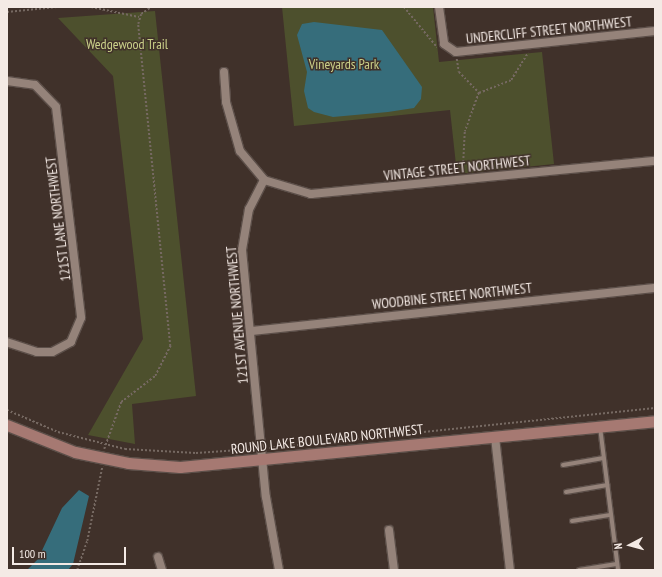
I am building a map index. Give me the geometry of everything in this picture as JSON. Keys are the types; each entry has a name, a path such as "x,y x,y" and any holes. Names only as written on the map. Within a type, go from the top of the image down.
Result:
{"main road":[{"name":"ROUND LAKE BOULEVARD NORTHWEST","path":"7,425 59,447 128,463 180,467 263,460 655,420"}],"street":[{"path":"439,7 446,48"},
{"name":"UNDERCLIFF STREET NORTHWEST","path":"446,48 456,52 528,46 655,31"},
{"path":"224,72 226,102 240,151 264,180"},
{"name":"121ST LANE NORTHWEST","path":"7,81 29,82 47,94 58,116 80,293 81,318 71,342 52,352 37,352 7,342"},
{"name":"VINTAGE STREET NORTHWEST","path":"264,180 310,194 655,160"},
{"name":"121ST AVENUE NORTHWEST","path":"264,180 249,209 242,250 263,460 279,570"},
{"name":"WOODBINE STREET NORTHWEST","path":"251,331 655,288"},
{"path":"495,437 510,570"},
{"path":"389,530 394,570"},
{"path":"158,557 162,570"}],"lane":[{"path":"600,426 618,570"},
{"path":"563,465 603,458"},
{"path":"566,492 607,485"},
{"path":"572,520 611,515"},
{"path":"578,570 617,564"}],"path":[{"path":"7,12 57,7"},
{"path":"91,7 139,17"},
{"path":"139,17 151,7"},
{"path":"404,7 434,44 446,48"},
{"path":"105,447 124,398 155,376 170,346 139,17"},
{"path":"464,180 465,132 479,93 511,80 527,55 528,46"},
{"path":"456,52 459,72 479,93"},
{"path":"7,410 58,432 106,443 162,453 262,448 655,408"},
{"path":"77,570 87,541 102,467"}],"green space":[{"name":"Vineyards Park","path":"282,7 433,7 439,62 542,52 554,164 457,174 450,110 294,126"},
{"name":"Wedgewood Trail","path":"155,11 196,396 132,404 135,444 88,435 143,339 113,76 58,18"}],"water":[{"path":"314,22 382,30 422,87 421,99 414,108 333,117 314,112 308,108 304,91 307,72 297,35 302,24"},
{"path":"79,490 89,496 73,564 68,570 27,570 38,559 62,508"}]}
